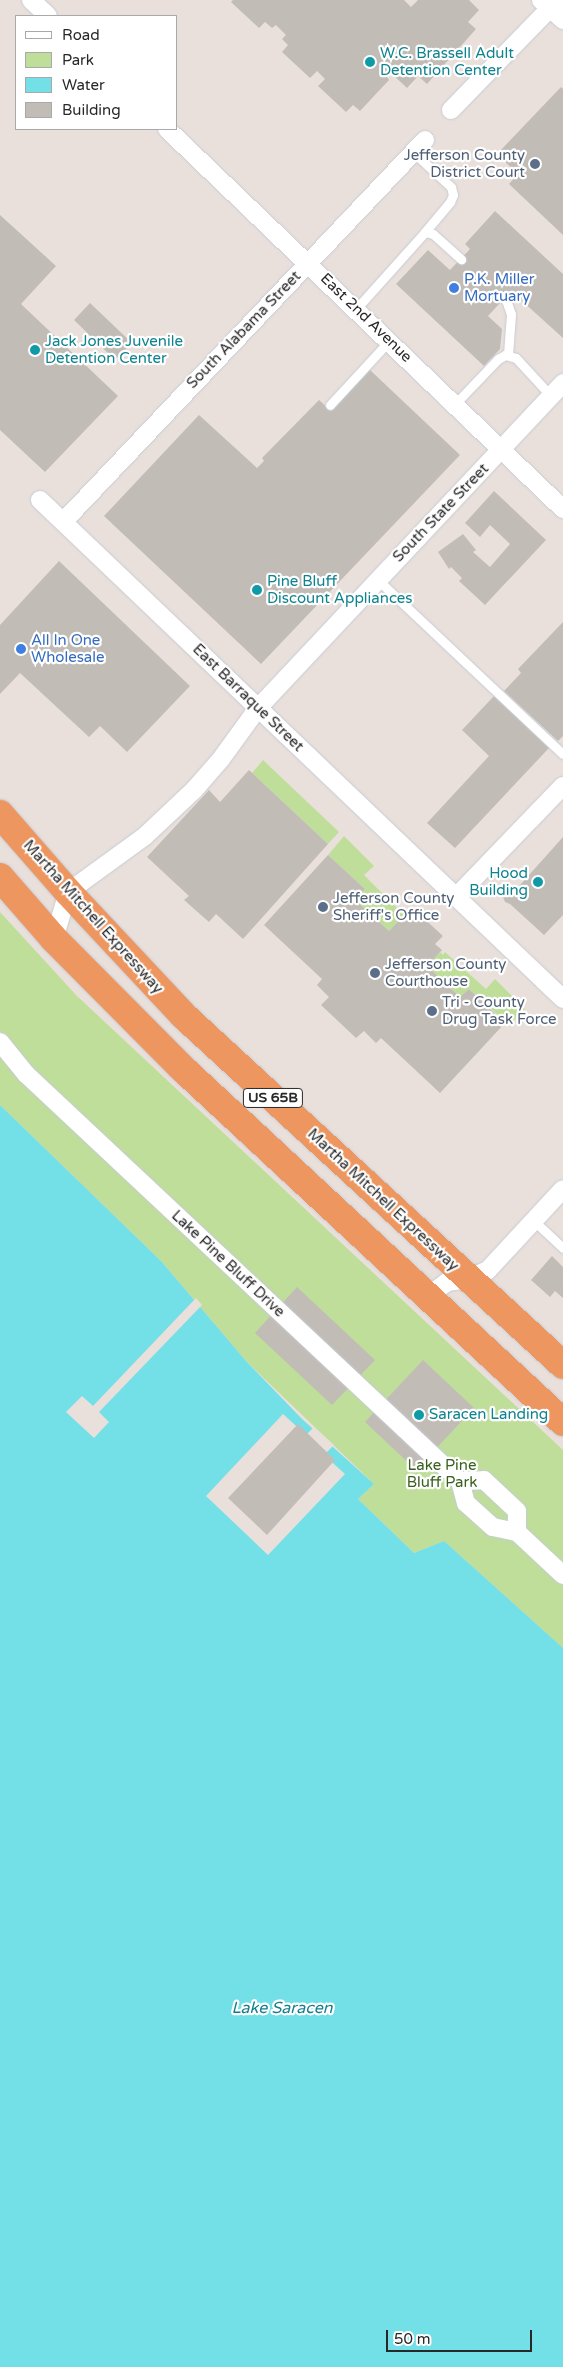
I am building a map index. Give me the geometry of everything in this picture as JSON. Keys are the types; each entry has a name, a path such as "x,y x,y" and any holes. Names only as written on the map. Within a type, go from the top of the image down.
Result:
{"highway":[{"name":"Martha Mitchell Expressway","path":"0,814 68,892 184,1016 563,1365"},
{"name":"US 65B","path":"0,877 54,939 182,1068 563,1422"}],"street":[{"path":"31,0 47,15"},
{"path":"451,110 513,44 553,7"},
{"name":"East 2nd Avenue","path":"168,130 563,509"},
{"name":"South Alabama Street","path":"64,521 419,146"},
{"name":"South State Street","path":"68,892 164,820 221,759 258,708 377,579 557,390"},
{"name":"East Barraque Street","path":"40,500 563,999"},
{"path":"456,897 563,786"},
{"path":"54,939 68,892"},
{"name":"Lake Pine Bluff Drive","path":"2,1051 460,1481 466,1503 494,1527 517,1532 563,1576"},
{"path":"428,1296 447,1282 468,1279 488,1270 563,1189"},
{"path":"460,1481 484,1480 517,1511 517,1532"}],"lane":[{"path":"356,309 450,202 452,195 451,187 419,146"},
{"path":"425,232 434,234 461,259"},
{"path":"505,296 511,314 508,355"},
{"path":"330,405 389,341"},
{"path":"455,404 498,359 508,355 516,358 557,390"},
{"path":"377,579 563,754"},
{"path":"533,1220 563,1248"}],"green space":[{"path":"263,760 339,832 328,844 252,773"},
{"path":"344,836 374,866 364,875 404,915 389,931 355,900 365,889 328,855"},
{"name":"Lake Pine Bluff Park","path":"0,912 77,996 563,1450 563,1648 444,1541 414,1553 358,1499 374,1484 246,1361 161,1261 0,1105"},
{"path":"440,952 443,955 445,952 486,989 495,979 525,1009 509,1025 469,989 460,997 427,966"}],"water":[{"name":"Lake Saracen","path":"0,1105 161,1261 246,1361 302,1419 374,1484 358,1499 414,1553 444,1541 563,1648 563,2367 0,2367"}],"pier":[{"path":"196,1298 202,1305 99,1412 109,1422 94,1438 66,1412 82,1396 93,1406"},
{"path":"283,1414 306,1435 314,1427 334,1445 324,1455 345,1474 268,1555 206,1496"}],"building":[{"name":"W.C. Brassell Adult Detention Center","path":"233,0 404,0 411,7 418,0 469,0 479,10 468,22 476,29 427,84 418,76 407,88 391,73 387,77 389,80 360,111 353,105 346,112 318,86 325,79 317,71 310,78 282,52 288,45 282,39 286,35 276,25 272,28 265,22 259,28 231,2"},
{"name":"Jefferson County District Court","path":"561,87 563,89 563,235 509,184 518,174 497,154"},
{"name":"P.K. Miller Mortuary","path":"495,211 563,274 563,338 511,291 488,316 502,329 500,349 484,366 396,284 428,250 450,270 470,249 465,244"},
{"name":"Jack Jones Juvenile Detention Center","path":"0,215 56,266 21,304 118,396 45,472 0,430"},
{"name":"Jack Jones Juvenile Detention Center","path":"90,303 132,343 115,360 74,320"},
{"name":"Pine Bluff Discount Appliances","path":"370,370 460,455 261,664 104,516 199,415 257,468 264,461 262,458 319,400 331,411"},
{"path":"494,491 546,540 485,605 459,581 462,578 451,567 449,569 438,552 463,534 476,550 473,552 490,567 510,544 490,525 480,537 465,523"},
{"path":"59,561 190,686 127,752 100,726 89,737 20,673 0,694 0,625"},
{"path":"563,622 563,736 558,741 504,691 521,673 518,669"},
{"path":"494,696 549,748 455,848 427,823 489,756 462,730"},
{"path":"249,770 328,844 243,939 216,914 209,922 184,900 189,896 147,857 209,790 220,802"},
{"path":"563,837 563,915 544,935 510,904 505,902 503,897 506,893 512,894"},
{"name":"Jefferson County Courthouse","path":"328,855 365,889 355,900 389,931 404,915 411,921 418,913 443,936 435,944 442,950 427,966 460,997 469,989 505,1023 440,1093 381,1038 376,1043 364,1031 356,1038 321,1005 329,997 317,985 322,979 264,925"},
{"path":"552,1256 563,1267 563,1298 555,1291 550,1297 531,1280"},
{"path":"297,1287 375,1360 332,1405 255,1333"},
{"name":"Saracen Landing","path":"423,1360 474,1408 416,1470 365,1422"},
{"path":"298,1424 335,1460 267,1535 228,1498"}],"place":[{"name":"W.C. Brassell Adult Detention Center","path":"370,62"},
{"name":"Jefferson County District Court","path":"535,164"},
{"name":"P.K. Miller Mortuary","path":"454,288"},
{"name":"Jack Jones Juvenile Detention Center","path":"35,350"},
{"name":"Pine Bluff Discount Appliances","path":"257,590"},
{"name":"All In One Wholesale","path":"21,649"},
{"name":"Hood Building","path":"538,882"},
{"name":"Jefferson County Sheriff's Office","path":"323,907"},
{"name":"Jefferson County Courthouse","path":"375,973"},
{"name":"Tri - County Drug Task Force","path":"432,1011"},
{"name":"Saracen Landing","path":"419,1415"}]}
